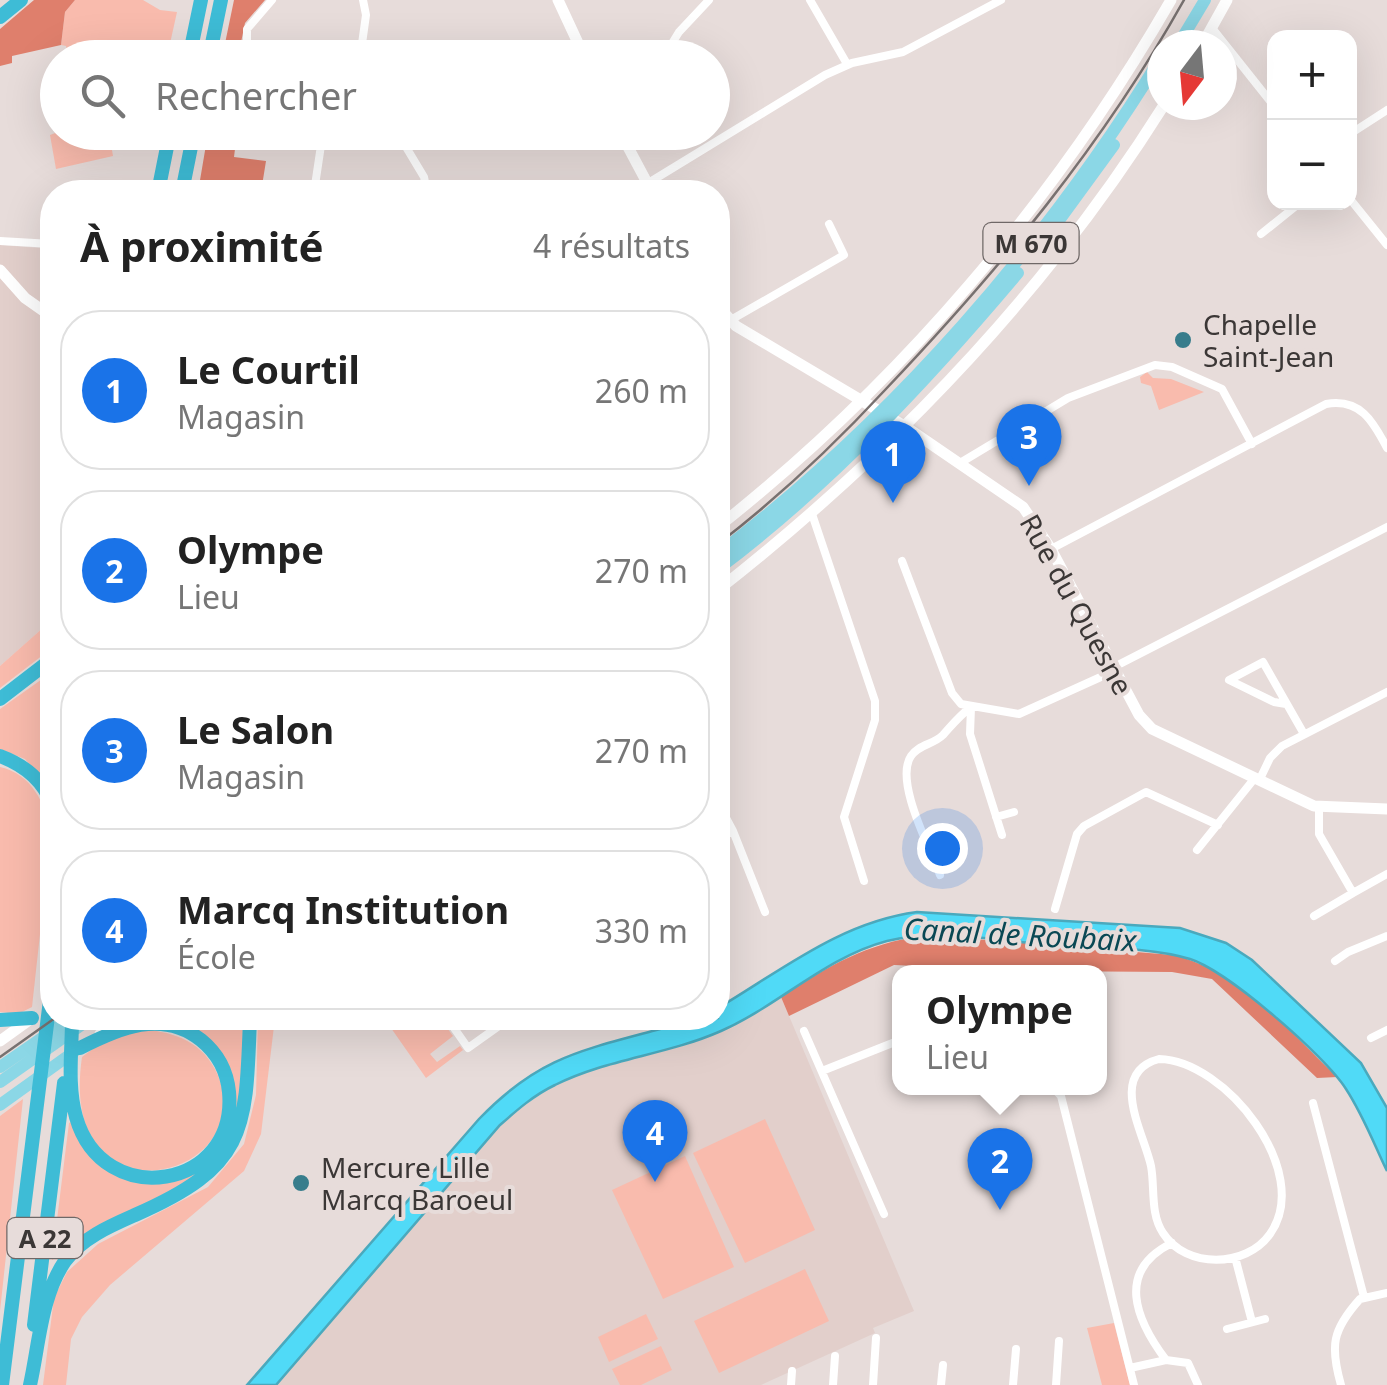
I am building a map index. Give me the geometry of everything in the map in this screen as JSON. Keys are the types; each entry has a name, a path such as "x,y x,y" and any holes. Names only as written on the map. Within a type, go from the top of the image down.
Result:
{"highway":[{"path":"0,17 21,0"},
{"path":"188,40 194,0"},
{"path":"190,40 201,0"},
{"path":"212,40 221,0"},
{"path":"160,180 166,150"},
{"path":"184,180 190,150"},
{"path":"0,699 40,667"},
{"path":"0,756 18,764 40,784"},
{"path":"0,1020 32,1018"},
{"name":"A 22","path":"2,1385 46,1030"},
{"path":"71,1030 67,1088 87,1143 115,1169 140,1178 165,1178 192,1168 211,1152 227,1122 230,1096 223,1067 210,1048 185,1030"},
{"path":"80,1048 123,1030"},
{"path":"28,1385 50,1292 73,1252 91,1237 194,1186 227,1153 241,1124 245,1104 249,1030"},
{"name":"A 22","path":"28,1385 67,1088"}],"main road":[{"path":"1177,30 1195,0"},
{"path":"1187,30 1205,0"},
{"name":"M 670","path":"730,544 884,415 1030,244 1117,127 1147,80"},
{"name":"M 670","path":"730,559 782,516 951,352 1048,236 1147,94"},
{"path":"32,1018 40,1012"},
{"path":"0,1068 55,1030"},
{"path":"0,1082 74,1030"},
{"path":"0,1105 80,1048"}],"street":[{"path":"246,40 246,32 272,0"},
{"path":"363,0 366,21 363,40"},
{"path":"673,40 710,0"},
{"path":"810,0 846,64"},
{"path":"730,134 846,64 902,52 1001,0"},
{"path":"730,517 860,401 951,306 1022,220 1100,113 1171,0"},
{"path":"1227,0 1212,28 1267,97"},
{"path":"563,2 578,40"},
{"path":"1357,129 1387,110"},
{"path":"730,580 812,514 906,427 988,338 1057,254 1153,120"},
{"path":"316,180 321,150"},
{"path":"407,150 425,180"},
{"path":"627,150 640,180"},
{"path":"659,180 706,150"},
{"path":"1357,208 1387,246"},
{"path":"1261,234 1291,210"},
{"name":"Rue du Quesne","path":"730,310 844,255 829,224"},
{"path":"0,241 40,243"},
{"path":"0,270 40,308"},
{"name":"Rue du Quesne","path":"730,320 906,427 1021,506 1052,548 1139,715 1152,728 1319,808 1387,808"},
{"path":"960,463 1076,394 1155,364 1222,389 1252,444"},
{"path":"1052,548 1321,406 1351,404 1367,414 1387,448"},
{"path":"812,514 876,701 875,720 844,817 864,881"},
{"path":"902,561 957,702 970,708 1018,714 1114,669 1387,527"},
{"path":"1286,704 1229,680 1263,662 1304,734"},
{"path":"1197,850 1257,780 1274,753 1387,692"},
{"path":"970,708 970,734 1002,835"},
{"path":"940,875 907,788 905,770 918,749 941,736 952,720 970,708"},
{"path":"1055,908 1076,834 1138,794 1154,794 1218,825"},
{"path":"1319,808 1319,834 1353,893"},
{"path":"996,817 1014,812"},
{"path":"730,826 765,912"},
{"path":"1314,916 1387,874"},
{"path":"1335,962 1348,952 1387,936"},
{"path":"0,1041 32,1018"},
{"path":"80,1048 106,1030"},
{"path":"455,1030 468,1048 493,1030"},
{"path":"1371,1038 1387,1030"},
{"path":"804,1031 884,1214"},
{"path":"822,1071 892,1041"},
{"path":"1159,1059 1184,1064 1221,1087 1258,1126 1275,1158 1281,1196 1276,1223 1261,1244 1235,1257 1203,1258 1172,1243 1157,1219 1150,1162 1132,1099 1132,1085 1138,1072 1159,1059"},
{"path":"1060,1095 1134,1385"},
{"path":"1314,1103 1323,1122 1364,1297"},
{"path":"1166,1360 1140,1321 1136,1292 1149,1257 1172,1243"},
{"path":"1235,1257 1252,1322"},
{"path":"1342,1385 1333,1356 1334,1342 1355,1305 1364,1297 1387,1293"},
{"path":"1227,1329 1265,1319"},
{"path":"873,1385 876,1338"},
{"path":"1056,1385 1059,1341"},
{"path":"1013,1385 1016,1349"},
{"path":"833,1385 835,1356"},
{"path":"1130,1368 1166,1360 1188,1363 1198,1385"},
{"path":"941,1385 942,1365"},
{"path":"791,1385 792,1371"}],"shaded area":[{"path":"34,0 75,0 65,12 62,40 40,40 40,50 12,56 12,63 0,66 0,29"},
{"path":"75,0 143,0 160,10 177,12 171,40 62,40 65,12"},
{"path":"234,0 265,0 245,23 242,40 226,40"},
{"path":"53,150 112,150 113,156 56,169"},
{"path":"205,150 235,150 234,157 266,161 263,180 200,180"},
{"path":"0,245 40,248 40,630 0,666"},
{"path":"1147,372 1153,378 1171,379 1204,392 1159,410 1151,386 1141,383 1140,377"},
{"path":"40,630 40,657 0,688 0,666"},
{"path":"40,681 40,776 25,759 0,749 0,709"},
{"path":"0,767 21,776 40,801 40,934 32,1007 18,1014 0,1012"},
{"path":"925,935 1173,955 1220,974 1242,989 1337,1077 1317,1078 1212,979 1172,972 1107,972 1107,965 892,965 789,1016 781,997 849,957"},
{"path":"781,997 914,1311 761,1385 276,1385 516,1111 556,1084 588,1071 683,1046 730,1030 730,1026"},
{"path":"146,1030 182,1038 201,1050 215,1069 224,1107 213,1138 190,1159 159,1170 127,1167 99,1149 82,1113 82,1057 99,1044"},
{"path":"164,1030 243,1030 242,1086 232,1127 197,1175 52,1260 69,1123 110,1171 190,1173 233,1116 205,1038"},
{"path":"258,1030 274,1030 261,1134 244,1171 110,1285 82,1317 71,1339 66,1385 43,1385 54,1298 67,1272 98,1244 208,1187 244,1144 256,1095"},
{"path":"392,1030 449,1030 453,1036 430,1054 437,1062 460,1046 463,1050 426,1078"},
{"path":"23,1099 0,1311 0,1116"},
{"path":"765,1119 815,1230 745,1263 693,1153"},
{"path":"685,1156 734,1267 663,1299 612,1190"},
{"path":"805,1269 829,1321 719,1373 694,1321"},
{"path":"646,1314 658,1339 609,1362 598,1337"},
{"path":"1114,1323 1130,1385 1102,1385 1087,1328"},
{"path":"661,1346 672,1370 641,1385 620,1385 612,1369"}],"water":[{"name":"Canal de Roubaix","path":"917,912 1180,928 1226,943 1252,960 1361,1063 1387,1108 1387,1171 1346,1089 1318,1056 1227,980 1190,959 1173,955 944,935 906,937 843,958 730,1027 730,1001 813,950 889,917"},
{"name":"Canal de Roubaix","path":"657,1030 723,1030 575,1076 533,1098 500,1125 276,1385 247,1385 499,1099 538,1071 599,1046"}],"tram line":[{"path":"730,534 825,451 1008,252 1119,105 1184,0"},
{"path":"0,1057 40,1029"}],"place":[{"name":"Chapelle Saint-Jean","path":"1183,340"},
{"name":"Le Salon","path":"1029,486"},
{"name":"Le Courtil","path":"893,503"},
{"name":"Marcq Institution","path":"655,1182"},
{"name":"Mercure Lille Marcq Baroeul","path":"301,1183"},
{"name":"Olympe","path":"1000,1210"}]}
